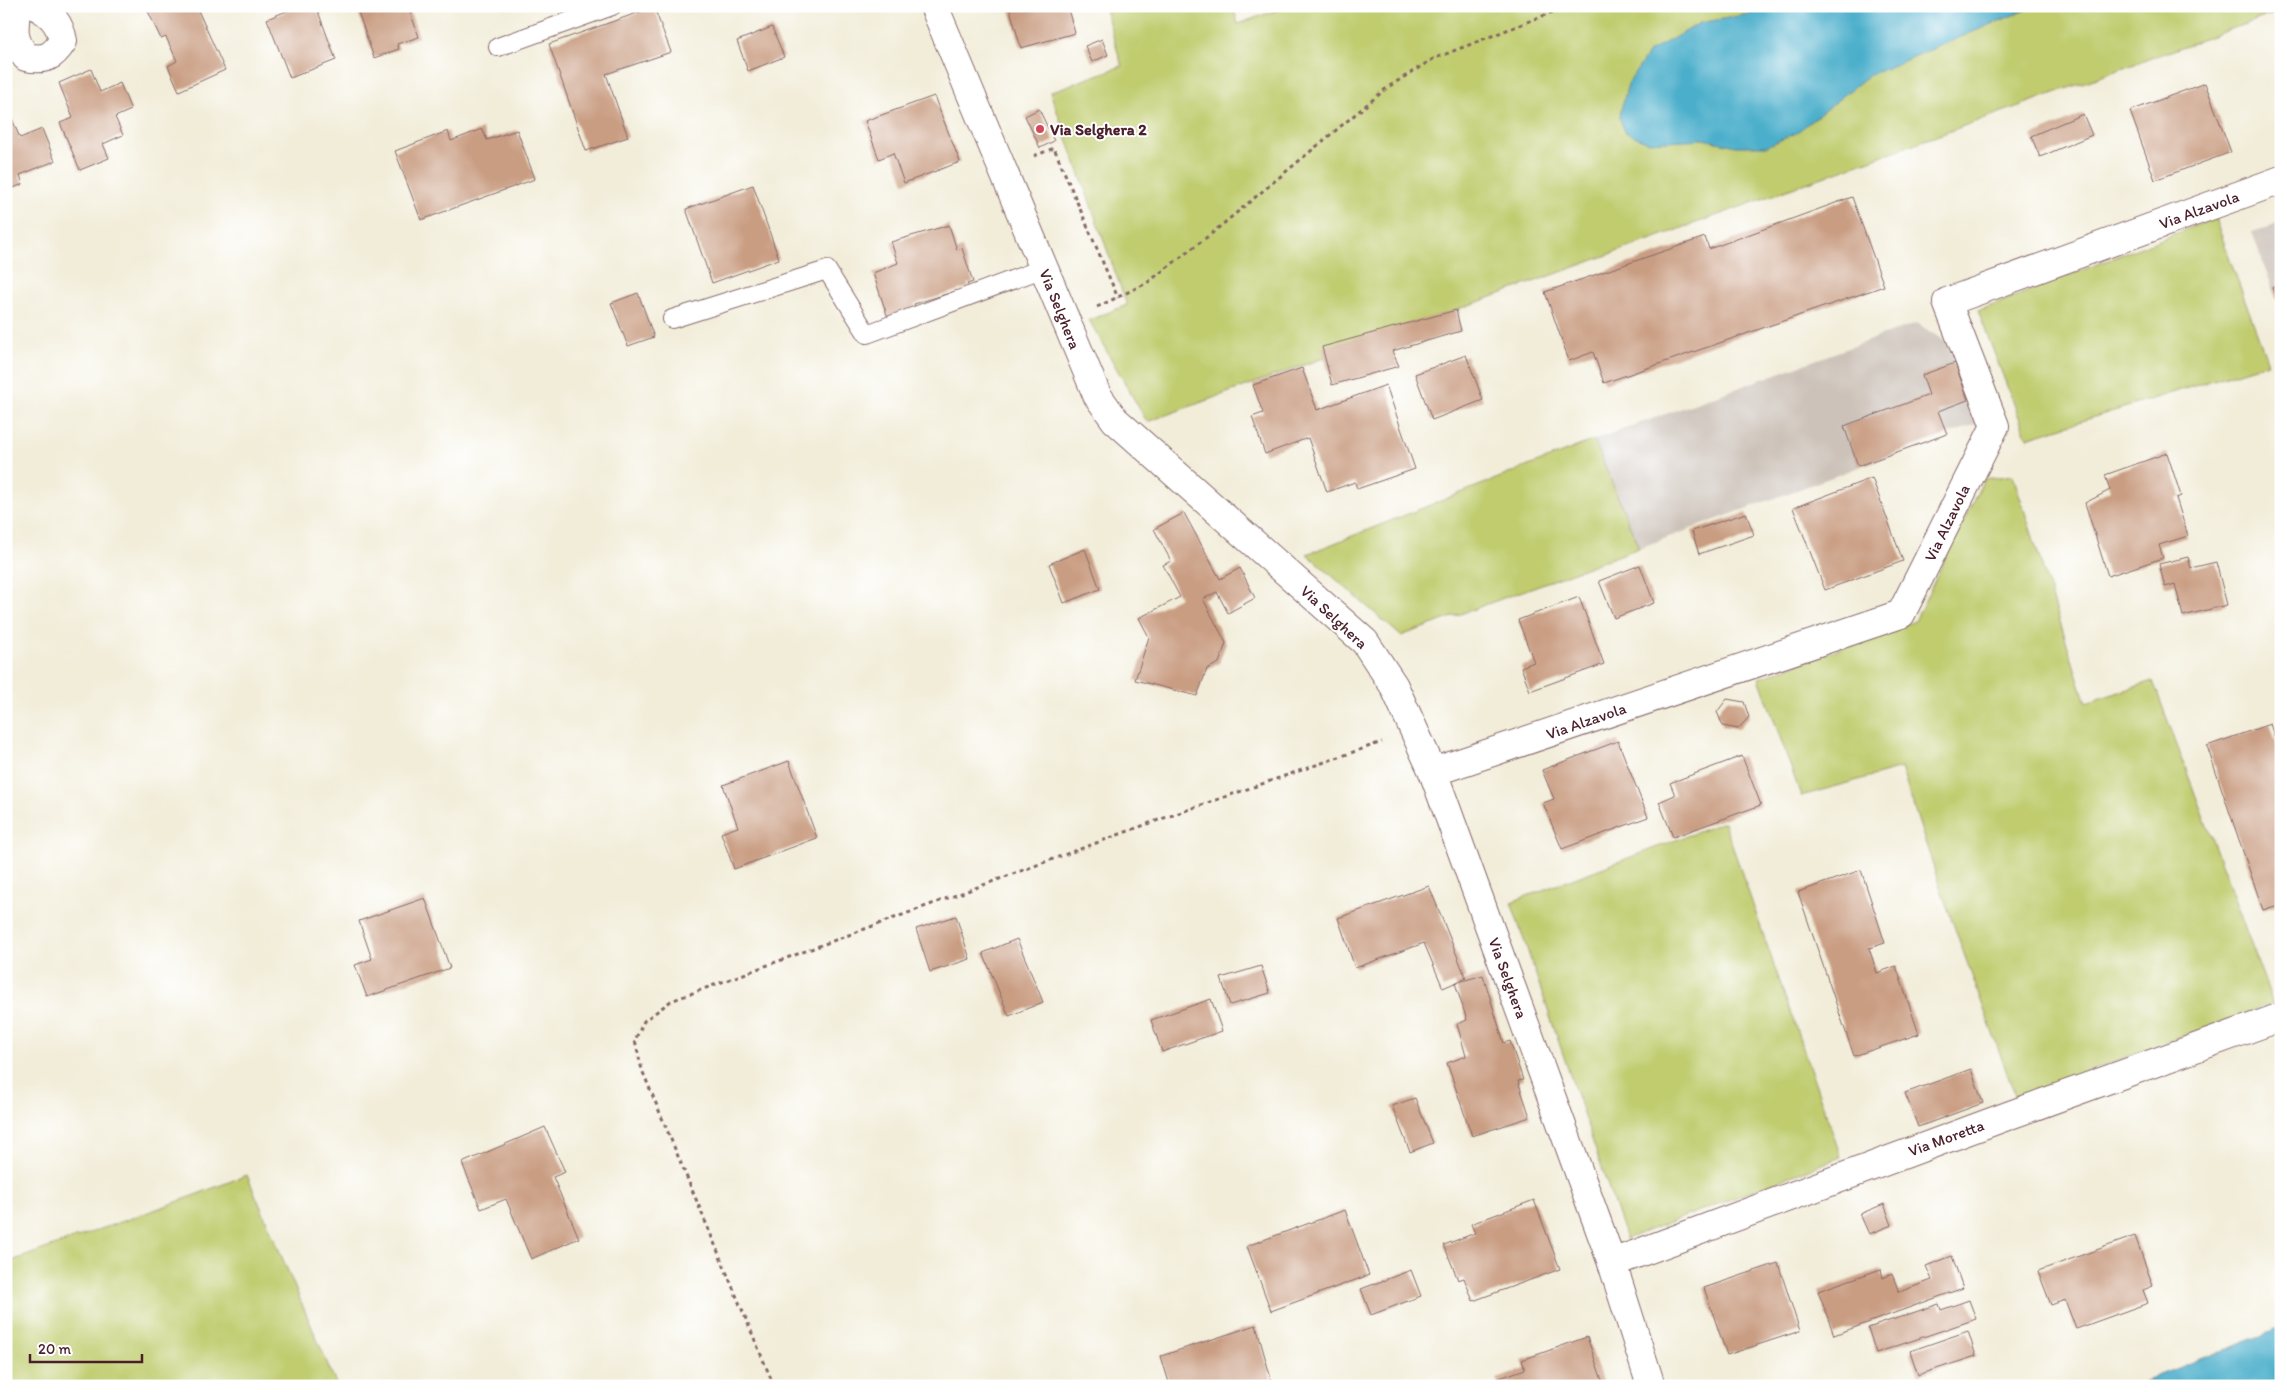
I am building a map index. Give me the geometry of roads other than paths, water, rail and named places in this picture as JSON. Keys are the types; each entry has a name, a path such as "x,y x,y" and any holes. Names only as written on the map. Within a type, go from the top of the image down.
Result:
{"street":[{"path":"17,6 14,36 16,45 26,57 46,58 55,53 63,41 62,30 47,12 36,6"},
{"name":"Via Selghera","path":"934,6 1097,395 1115,420 1365,642 1394,686 1433,772 1612,1263 1651,1386"},
{"name":"Via Alzavola","path":"1433,772 1901,614 1995,426 1947,302 2281,180"},
{"name":"Via Moretta","path":"1612,1263 2010,1114 2281,1017"}],"lane":[{"path":"498,47 612,6"},
{"path":"672,319 827,270 867,334 1044,268"}],"water":[{"path":"1792,6 2035,6 1868,76 1796,133 1767,146 1736,146 1703,139 1648,142 1625,132 1619,117 1628,84 1649,52 1700,23"},
{"path":"2281,1328 2281,1386 2131,1386"}],"place":[{"name":"Via Selghera 2","path":"1040,129"}]}
